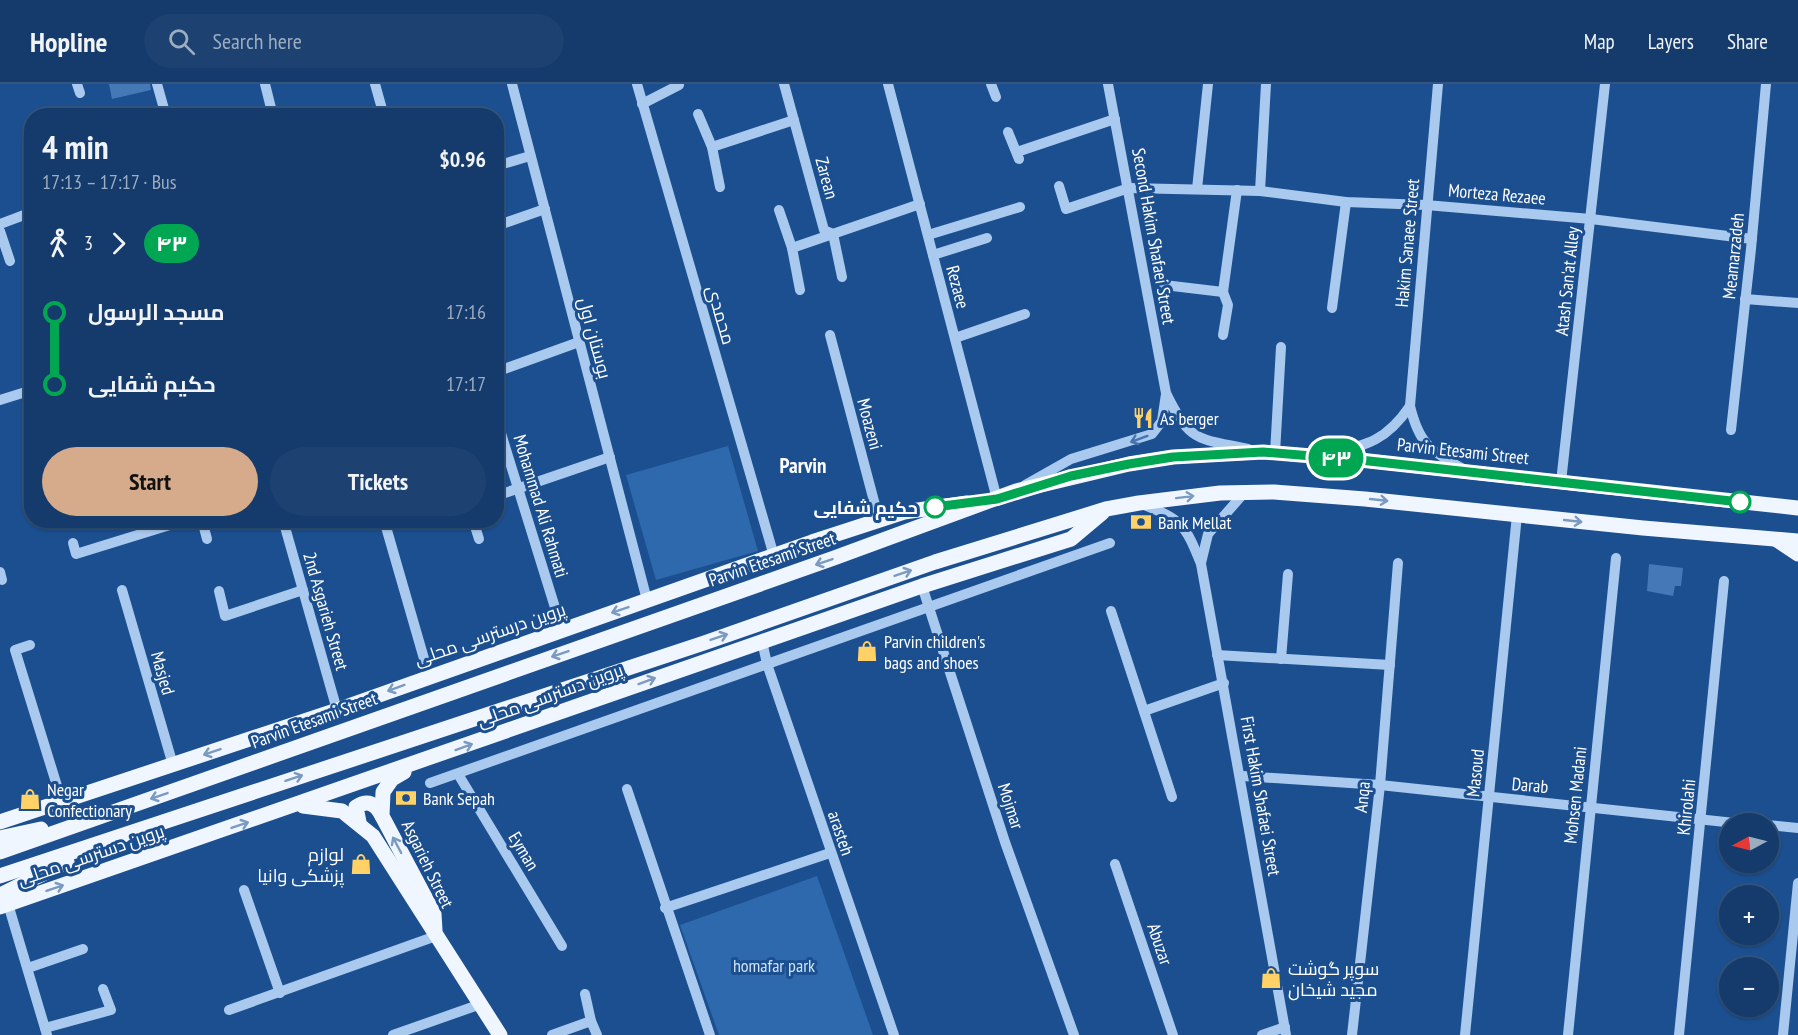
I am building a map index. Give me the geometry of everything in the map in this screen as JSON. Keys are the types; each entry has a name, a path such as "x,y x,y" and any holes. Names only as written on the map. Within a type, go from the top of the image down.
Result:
{"main road":[{"name":"Parvin Etesami Street","path":"0,852 1016,491 1071,476 1151,460 1269,452 1795,506"},
{"path":"0,876 704,643 935,561 1106,509 1139,503 1244,493 1365,498 1517,515 1798,541"},
{"name":"پروین درسترسی محلی","path":"0,822 337,710 879,520 904,512 997,499"},
{"name":"پروین دسترسی محلی","path":"3,902 297,805 922,586 1071,539 1106,509"},
{"path":"1777,540 1798,554"},
{"name":"Asgarieh Street","path":"426,760 392,779 383,792 382,816 434,914 436,936"},
{"path":"359,822 356,807 362,803 369,802 377,807 382,816"},
{"name":"Asgarieh Street","path":"297,805 342,811 359,822 373,836 500,1035"},
{"path":"0,838 97,818"},
{"path":"3,902 114,838"}],"street":[{"path":"157,84 164,108"},
{"path":"265,84 271,108"},
{"path":"375,84 382,108"},
{"name":"بوستان اول","path":"512,84 647,600"},
{"name":"محمدی","path":"637,84 774,556"},
{"name":"Zarean","path":"784,84 824,230 832,234 842,277"},
{"name":"Rezaee","path":"888,84 997,499"},
{"path":"991,84 996,97"},
{"name":"Second Hakim Shafaei Street","path":"1108,84 1166,393"},
{"path":"1197,189 1208,84"},
{"path":"1223,334 1228,305 1223,292 1248,191 1266,84"},
{"name":"Hakim Sanaee Street","path":"1410,406 1438,84"},
{"name":"Atash San'at Alley","path":"1561,482 1605,84"},
{"name":"Meamarzadeh","path":"1731,430 1766,84"},
{"path":"642,104 679,85"},
{"path":"698,114 712,147 720,187"},
{"path":"1008,132 1018,155 1115,119"},
{"path":"712,147 794,120"},
{"path":"504,164 530,156"},
{"name":"Morteza Rezaee","path":"1059,186 1066,209 1129,188 1248,191 1346,202 1426,205 1591,219 1752,239"},
{"path":"1332,308 1346,202"},
{"path":"792,248 920,204"},
{"path":"928,235 1020,207"},
{"path":"504,223 545,209"},
{"path":"778,210 792,248 800,290"},
{"path":"0,224 24,215"},
{"path":"0,231 10,261"},
{"path":"933,255 987,238"},
{"path":"1164,285 1223,292"},
{"path":"1745,299 1798,303"},
{"path":"955,338 1025,314"},
{"name":"Moazeni","path":"830,335 879,520"},
{"path":"504,369 579,342"},
{"path":"1166,393 1180,422 1193,434 1206,440 1269,452 1281,347"},
{"path":"0,400 24,392"},
{"path":"1016,491 1071,459 1152,434 1162,421 1166,393"},
{"path":"1317,456 1380,439 1397,426 1410,406"},
{"path":"1410,406 1416,429 1424,444 1469,472"},
{"name":"Mohammad Ali Rahmati","path":"504,443 562,630"},
{"path":"504,493 610,457"},
{"path":"1201,564 1208,534 1244,493"},
{"path":"1139,503 1174,517 1190,537 1201,564"},
{"name":"Masoud","path":"1466,1035 1517,515"},
{"path":"73,543 76,554 160,528"},
{"path":"204,528 207,539"},
{"name":"2nd Asgarieh Street","path":"285,528 337,710"},
{"path":"386,528 429,676"},
{"path":"476,528 479,539"},
{"path":"430,783 1110,543"},
{"name":"Mohsen Madani","path":"1568,1035 1616,558"},
{"name":"Anqa","path":"1352,1035 1380,785 1398,563"},
{"name":"First Hakim Shafaei Street","path":"1201,564 1242,776 1286,1031"},
{"path":"1281,659 1288,574"},
{"name":"Khirolahi","path":"1680,1035 1724,581"},
{"name":"Mojmar","path":"922,586 1005,842 1074,1035"},
{"name":"Masjed","path":"122,590 173,765"},
{"path":"219,591 225,616 303,590"},
{"path":"1111,611 1172,797"},
{"name":"arasteh","path":"762,641 767,664 830,853 894,1035"},
{"path":"30,645 15,650 62,802"},
{"path":"1217,655 1390,665"},
{"path":"1144,711 1224,683"},
{"name":"Eyman","path":"458,774 562,946"},
{"name":"Darab","path":"1242,776 1380,785 1489,799 1590,807 1719,822"},
{"path":"627,789 665,908 710,1035"},
{"path":"1779,826 1798,828"},
{"path":"665,908 830,853"},
{"name":"Abuzar","path":"1115,864 1173,1035"},
{"path":"1783,1035 1798,883"},
{"path":"244,890 280,993"},
{"path":"3,902 28,968 46,1032 111,1010 103,989"},
{"path":"229,1010 436,936"},
{"path":"28,968 83,949"},
{"path":"585,994 591,1021 597,1035"},
{"path":"393,1035 481,1004"},
{"path":"552,1035 591,1021"},
{"path":"1262,1035 1286,1031"}],"green space":[{"path":"728,446 758,551 656,580 626,475"},
{"name":"homafar park","path":"817,876 873,1035 719,1035 680,925"}],"building":[{"path":"109,84 150,84 151,90 112,99"},
{"path":"1649,564 1683,568 1681,586 1675,586 1673,596 1647,591"}],"bus line":[{"name":"۴۳","path":"935,507 997,499 1016,491 1071,476 1129,464 1173,457 1263,452 1360,460 1740,502"}],"place":[{"name":"As berger","path":"1143,418"},
{"name":"حکیم شفایی","path":"935,507"},
{"name":"Bank Mellat","path":"1141,522"},
{"name":"Parvin children's bags and shoes","path":"867,651"},
{"name":"Bank Sepah","path":"406,798"},
{"name":"Negar Confectionary","path":"30,799"},
{"name":"لوازم پزشکی وانیا","path":"361,864"},
{"name":"سوپر گوشت مجید شیخان","path":"1271,978"}],"district":[{"name":"Parvin","path":"803,465"}]}
